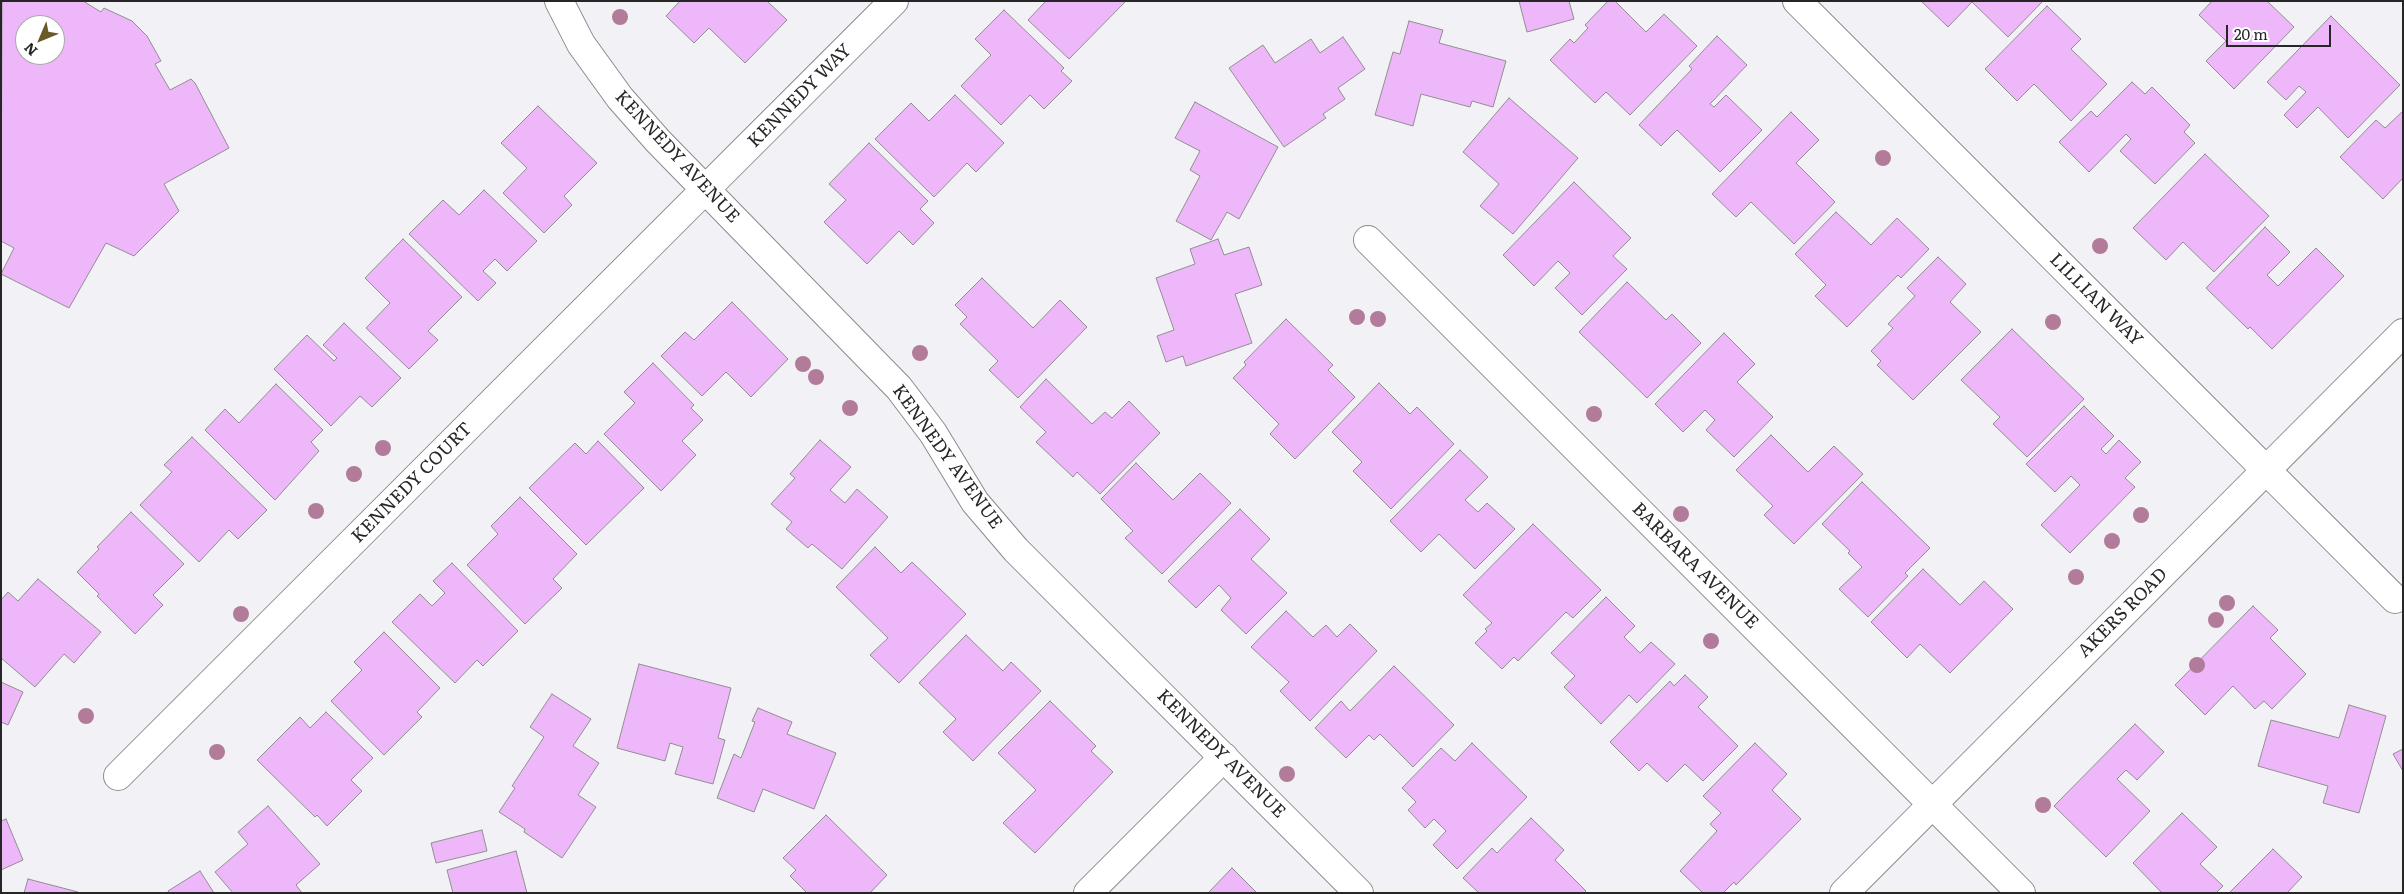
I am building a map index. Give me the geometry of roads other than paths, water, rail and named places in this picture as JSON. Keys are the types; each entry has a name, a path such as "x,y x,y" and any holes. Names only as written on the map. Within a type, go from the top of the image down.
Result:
{"street":[{"name":"KENNEDY AVENUE","path":"559,1 581,44 620,98 706,190 899,388 933,433 975,502 1016,550 1359,893"},
{"name":"KENNEDY WAY","path":"706,190 894,1"},
{"name":"LILLIAN WAY","path":"1797,1 2395,599"},
{"name":"KENNEDY COURT","path":"118,776 706,190"},
{"name":"BARBARA AVENUE","path":"1368,240 2021,893"},
{"name":"AKERS ROAD","path":"1844,893 2403,334"},
{"path":"1088,893 1224,757"}]}
